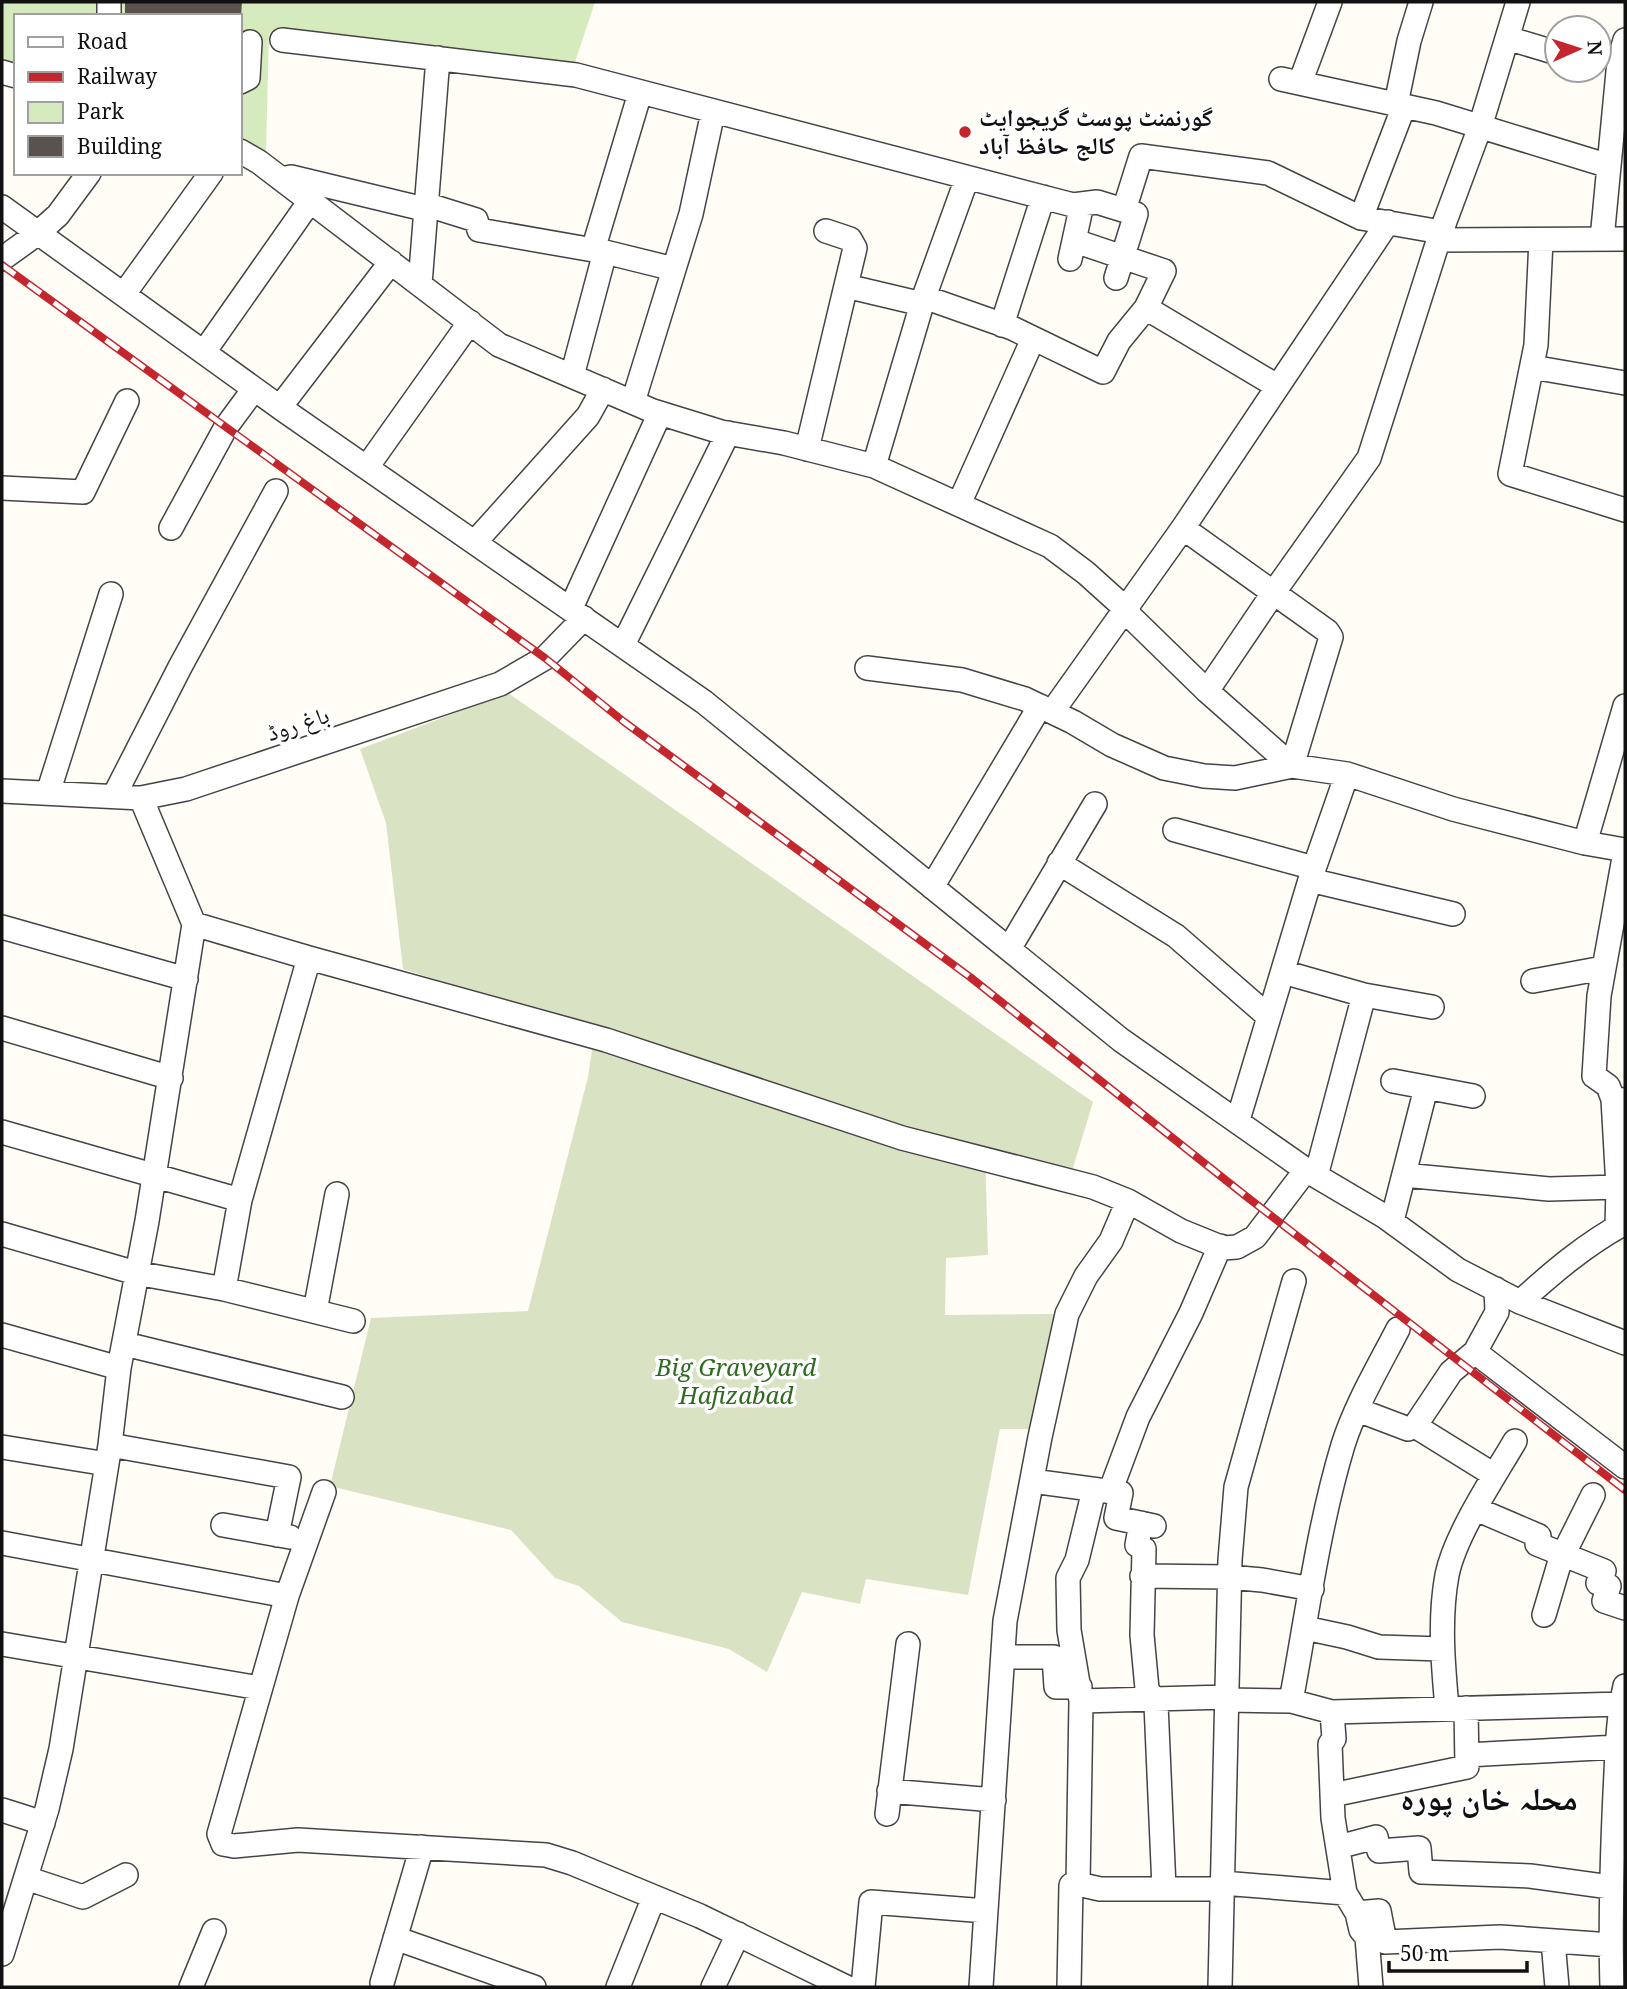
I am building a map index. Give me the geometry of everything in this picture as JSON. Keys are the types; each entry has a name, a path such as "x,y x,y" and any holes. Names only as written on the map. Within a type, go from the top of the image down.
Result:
{"street":[{"path":"1330,2 1290,81 1400,105 1609,166"},
{"path":"1361,218 1400,105 1409,41 1421,2"},
{"path":"1207,691 1369,458 1440,236 1480,127 1518,2"},
{"path":"1507,38 1543,49"},
{"path":"282,40 576,75 1043,198 1073,205 1097,202 1136,214 1120,268"},
{"path":"1613,62 1625,40"},
{"path":"242,81 248,78 250,42"},
{"path":"420,285 438,58"},
{"path":"1602,239 1609,166 1609,84"},
{"path":"572,376 599,251 640,93"},
{"path":"633,402 691,214 713,112"},
{"path":"242,152 259,162 499,345 660,413 728,433 874,466 1050,546 1086,573 1127,610 1207,691 1292,766"},
{"path":"1124,210 1141,156 1268,173 1361,218 1440,236 1541,240 1625,239"},
{"path":"2,258 58,215 88,175"},
{"path":"124,295 210,175"},
{"path":"281,179 291,177 476,220 479,230 599,251 674,269"},
{"path":"874,466 923,301 967,178"},
{"path":"1002,325 1043,198"},
{"path":"204,352 310,201"},
{"path":"846,286 923,301 1002,325 1103,372 1119,341 1146,308 1164,271 1120,268 1072,250 1082,204"},
{"path":"2,207 254,389 704,702 1121,1040 1311,1173 1391,1221 1458,1270 1520,1302 1625,1343"},
{"path":"932,887 1046,709 1127,610 1388,222"},
{"path":"807,449 855,247 850,239 826,231"},
{"path":"1541,240 1536,345 1510,474 1625,510"},
{"path":"280,407 391,262"},
{"path":"1146,308 1277,386"},
{"path":"367,467 470,322"},
{"path":"959,504 1033,339"},
{"path":"1532,367 1625,383"},
{"path":"171,528 226,427 254,389"},
{"path":"475,542 588,416 603,389"},
{"path":"2,488 83,492 127,401"},
{"name":"باغ روڈ","path":"2,791 141,798 186,789 500,684 545,658 578,613 660,413"},
{"path":"623,645 728,433"},
{"path":"114,796 276,491"},
{"path":"1183,528 1327,631 1331,637 1292,766"},
{"path":"48,793 111,594"},
{"path":"867,668 962,680 1025,699 1112,745 1164,768 1204,776 1235,778 1292,766 1348,774 1453,809 1625,851 1599,996 1594,1076 1608,1086 1619,1100 1618,1187 1621,1225 1559,1267 1520,1302"},
{"path":"1585,843 1625,706"},
{"path":"1238,1121 1312,874 1348,774"},
{"path":"2,1954 43,1823 61,1749 109,1455 119,1368 171,1078 194,924 141,798"},
{"path":"1009,949 1095,804"},
{"path":"1175,830 1312,874 1453,914"},
{"path":"1059,863 1177,936 1269,1017"},
{"path":"194,924 606,1040 901,1138 1093,1187 1128,1201 1181,1231 1220,1246 1237,1247 1255,1237 1311,1173 1364,995"},
{"path":"2,927 186,979"},
{"path":"224,1289 240,1200 309,958"},
{"path":"1533,981 1603,968"},
{"path":"1283,972 1364,995 1432,1007"},
{"path":"2,1028 171,1078"},
{"path":"1393,1081 1473,1096"},
{"path":"1391,1221 1426,1088"},
{"path":"2,1132 240,1200"},
{"path":"1404,1175 1549,1189 1618,1187"},
{"path":"314,1311 337,1194"},
{"path":"981,1987 1005,1621 1067,1314 1086,1276 1111,1241 1128,1201"},
{"path":"2,1234 136,1273 224,1289 353,1321"},
{"path":"1077,1884 1080,1694 1069,1630 1068,1578 1102,1491 1191,1313 1220,1246"},
{"path":"1220,1987 1229,1577 1236,1487 1294,1281"},
{"path":"1358,1410 1408,1429 1415,1426 1451,1372 1475,1352 1497,1312 1496,1289"},
{"path":"1291,1701 1320,1544 1344,1443 1398,1329"},
{"path":"2,1335 119,1368"},
{"path":"125,1344 342,1397"},
{"path":"1475,1352 1625,1466"},
{"path":"1415,1426 1494,1475"},
{"path":"1332,1795 1467,1766 1457,1708 1442,1649 1447,1574 1458,1542 1515,1441"},
{"path":"2,1447 109,1455 289,1477 277,1535"},
{"path":"1032,1481 1121,1493 1116,1518 1148,1524 1138,1545 1143,1549 1143,1648 1147,1689 1156,1704 1164,1888"},
{"path":"324,1492 287,1596 260,1688 219,1834 223,1844 234,1846 298,1840 546,1855 654,1897 738,1934 846,1987"},
{"path":"1544,1615 1563,1554 1593,1495"},
{"path":"1476,1509 1539,1536 1537,1544 1604,1571 1598,1583 1609,1586 1604,1601 1625,1608"},
{"path":"223,1525 306,1541"},
{"path":"2,1543 287,1596"},
{"path":"1142,1576 1229,1577 1312,1589"},
{"path":"1305,1629 1347,1637 1379,1647 1442,1649"},
{"path":"2,1644 260,1688"},
{"path":"887,1814 908,1644"},
{"path":"1003,1657 1054,1657 1056,1688 1080,1694 1153,1699 1291,1701 1332,1712 1457,1708 1624,1691 1617,1747 1611,1887 1616,1952 1612,1987"},
{"path":"1332,1712 1332,1795 1338,1847 1351,1903 1367,1937 1371,1987"},
{"path":"1467,1755 1617,1747"},
{"path":"890,1791 994,1800"},
{"path":"2,1810 43,1823"},
{"path":"1338,1847 1376,1837 1379,1852 1419,1848 1421,1872 1530,1876 1611,1887"},
{"path":"382,1983 422,1847"},
{"path":"26,1878 83,1896 126,1875"},
{"path":"1069,1987 1071,1885 1077,1884 1100,1889 1222,1886 1351,1903 1379,1911 1385,1942 1500,1937 1553,1941 1616,1952"},
{"path":"618,1987 654,1897"},
{"path":"863,1987 871,1902 986,1911"},
{"path":"191,1987 214,1931"},
{"path":"713,1987 738,1934"},
{"path":"395,1938 534,1987"},
{"path":"1553,1941 1557,1987"}],"green space":[{"path":"2,2 595,2 573,68 269,33 266,151 242,143 242,14 14,14 14,66 2,63"},
{"name":"Big Graveyard Hafizabad","path":"508,693 1093,1102 1072,1171 985,1149 988,1255 946,1258 945,1315 1056,1314 1032,1429 1000,1429 968,1595 866,1579 860,1604 802,1592 767,1672 729,1649 622,1622 579,1586 555,1578 511,1530 330,1486 371,1318 528,1311 588,1077 595,1030 403,969 386,823 360,749"}],"building":[{"path":"125,2 242,2 241,14 125,14"}],"railway":[{"path":"2,265 545,658 623,721 970,977 1247,1197 1625,1490"}],"place":[{"name":"گورنمنٹ پوسٹ گریجوایٹ کالج حافظ آباد","path":"965,132"}],"district":[{"name":"محلہ خان پورہ","path":"1489,1799"}]}
